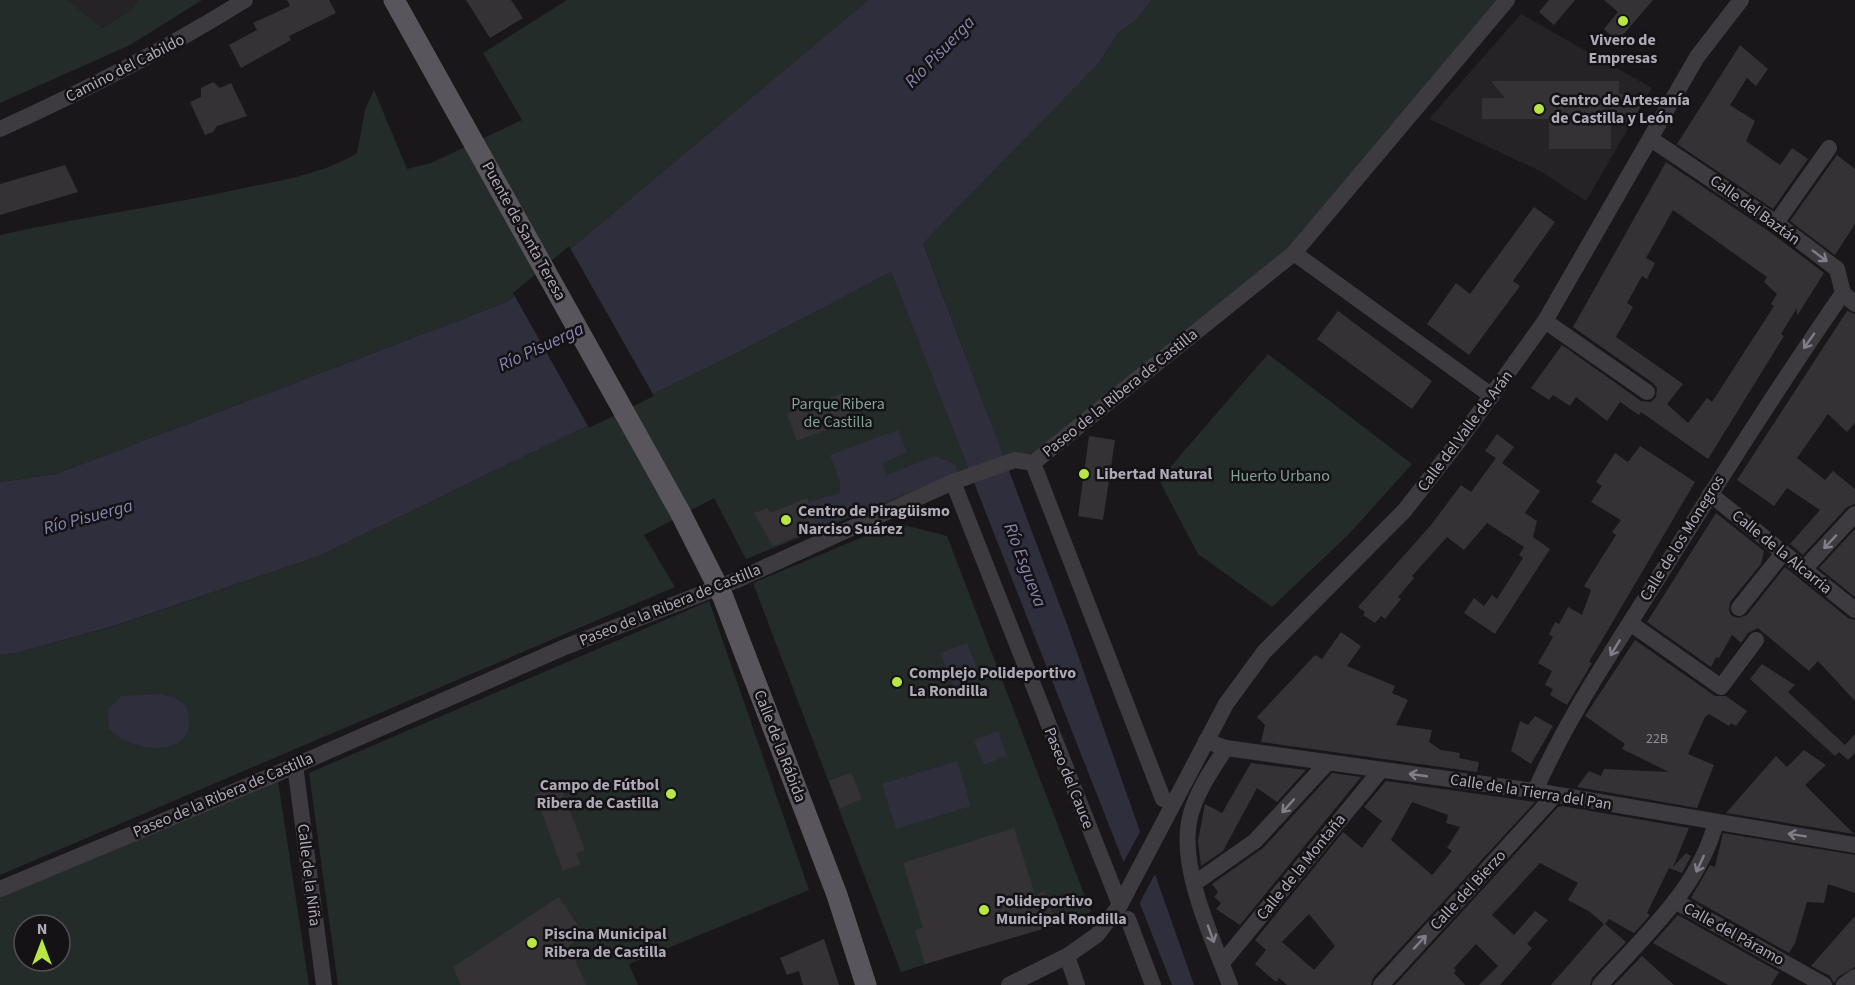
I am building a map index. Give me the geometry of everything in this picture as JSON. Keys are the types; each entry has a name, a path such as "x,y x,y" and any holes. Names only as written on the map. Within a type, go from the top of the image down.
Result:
{"main road":[{"name":"Puente de Santa Teresa","path":"394,0 680,512"},
{"name":"Calle de la Rábida","path":"680,512 719,587 837,895 866,985"}],"street":[{"name":"Camino del Cabildo","path":"0,129 89,89 174,45 245,0"},
{"name":"Paseo de la Ribera de Castilla","path":"0,889 295,765 565,647 719,587 959,480 1015,460 1033,463 1294,253 1507,0"},
{"name":"Calle del Valle de Arán","path":"1010,985 1067,956 1124,912 1156,836 1226,704 1263,652 1405,510 1492,396 1545,321 1697,57 1741,0"},
{"name":"Calle del Baztán","path":"1651,139 1776,223 1837,269 1851,295"},
{"path":"1776,223 1828,148"},
{"path":"1294,253 1492,396"},
{"name":"Calle de los Monegros","path":"1535,791 1549,759 1630,623 1759,415 1851,295"},
{"path":"1545,321 1647,392"},
{"path":"1033,463 1163,800"},
{"name":"Paseo del Cauce","path":"959,480 1153,985"},
{"name":"Calle de la Alcarria","path":"1710,494 1855,610"},
{"path":"1804,569 1855,514"},
{"path":"1739,608 1783,553"},
{"path":"1630,623 1721,687 1756,640"},
{"name":"Calle de la Tierra del Pan","path":"1206,741 1226,748 1535,791 1855,844"},
{"path":"1226,748 1214,765 1189,820 1188,849 1195,883 1230,985"},
{"path":"1195,883 1255,841 1327,763"},
{"name":"Calle de la Niña","path":"295,765 324,985"},
{"name":"Calle de la Montaña","path":"1222,963 1381,770"},
{"name":"Calle del Bierzo","path":"1381,985 1555,795"},
{"path":"1600,985 1694,878 1712,838 1716,822"},
{"name":"Calle del Páramo","path":"1675,901 1824,985"},
{"path":"1067,956 1077,985"},
{"path":"1844,985 1855,977"}],"shaded area":[{"path":"68,0 139,0 131,10 102,28"},
{"name":"Centro de Artesanía de Castilla y León","path":"1521,14 1652,88 1586,201 1542,172 1429,119"}],"green space":[{"path":"0,0 68,0 102,28 131,10 139,0 202,0 130,45 0,103"},
{"path":"567,0 868,0 507,302 56,474 0,482 0,235 273,182 330,166 357,153 365,110 374,90 407,169 431,163 522,120 483,53"},
{"path":"1152,0 1500,0 1291,247 1039,452 1004,458 923,242 1099,63 1118,33 1135,21"},
{"name":"Parque Ribera de Castilla","path":"891,272 969,470 746,559 714,498 644,535 675,587 0,875 0,655 16,653 115,626 319,556 737,353"},
{"name":"Huerto Urbano","path":"1268,354 1412,464 1348,535 1272,607 1198,554 1159,480"},
{"name":"Complejo Polideportivo La Rondilla","path":"896,523 947,536 1091,912 901,972 753,583"},
{"path":"709,601 809,890 629,964 638,985 338,985 309,773"},
{"path":"278,781 309,985 0,985 0,897"}],"water":[{"path":"868,0 1152,0 1135,21 1118,33 1099,63 923,243 1068,627 1194,985 1172,985 891,272 737,353 319,556 114,626 16,653 0,655 0,482 56,474 507,302"},
{"path":"898,430 907,453 882,463 887,475 935,456 955,464 958,473 819,528 809,502 840,493 840,481 830,455"},
{"path":"967,643 980,676 954,687 940,653"},
{"path":"158,694 173,697 186,705 189,723 186,735 177,743 149,748 120,738 109,729 108,709 122,696"},
{"path":"998,731 1007,756 984,765 974,740"},
{"path":"957,761 971,806 896,829 882,784"}],"pier":[{"path":"569,246 654,396 589,428 513,293"},
{"path":"1141,830 1156,872 1138,906 1122,865"}],"building":[{"path":"287,0 329,0 336,13 289,36 291,40 241,68 229,45 257,30 253,23 290,6"},
{"path":"466,0 511,0 523,18 490,38"},
{"name":"Vivero de Empresas","path":"1549,0 1575,0 1554,25 1539,12"},
{"name":"Vivero de Empresas","path":"1604,0 1653,0 1617,42 1604,29 1618,12"},
{"path":"1740,45 1768,69 1756,86 1747,78 1730,105 1755,121 1746,141 1780,165 1792,148 1808,159 1773,209 1677,144"},
{"path":"1491,81 1619,81 1619,94 1647,95 1633,121 1611,121 1611,149 1549,149 1549,119 1482,119 1482,98 1505,98"},
{"path":"213,82 220,88 231,83 247,116 217,126 213,132 205,135 190,102 201,97 201,88"},
{"path":"1837,155 1855,169 1855,224 1835,255 1790,221"},
{"path":"1666,162 1770,232 1824,273 1797,316 1797,308 1781,334 1784,336 1708,459 1641,412 1639,415 1620,402 1607,421 1576,397 1570,406 1553,395 1549,400 1531,388 1562,345 1641,401 1651,402 1656,397 1657,388 1653,383 1573,327","holes":["1673,210 1767,277 1764,282 1777,294 1771,304 1774,306 1712,402 1707,398 1688,423 1667,404 1683,384 1616,337 1633,307 1627,303 1642,276 1647,279 1655,263 1646,258"]},
{"path":"65,165 78,192 0,215 0,184"},
{"path":"1534,207 1555,222 1513,281 1520,286 1469,355 1427,324 1456,283 1470,294"},
{"path":"1338,311 1432,381 1412,409 1317,339"},
{"path":"1847,311 1855,314 1855,423 1847,432 1828,414 1797,458 1825,480 1833,471 1855,489 1855,504 1847,507 1803,555 1790,544 1820,510 1787,488 1774,506 1737,480"},
{"path":"843,393 853,419 797,441 787,414"},
{"path":"1497,434 1514,447 1502,463 1540,491 1525,513 1537,521 1533,537 1550,549 1495,634 1464,613 1474,598 1484,606 1492,595 1497,599 1523,558 1519,555 1524,547 1487,523 1464,550 1447,537 1412,576 1414,578 1398,597 1401,599 1385,619 1381,616 1375,623 1363,615 1365,612 1358,607 1431,525 1461,485 1471,492 1496,458 1485,451"},
{"path":"1089,436 1115,440 1103,520 1078,516"},
{"path":"1640,446 1695,482 1589,662 1592,663 1567,705 1550,695 1553,689 1545,685 1552,671 1538,663 1553,637 1549,634 1555,622 1559,624 1568,607 1582,615 1591,590 1584,586 1616,535 1612,532 1621,520 1591,502 1602,486 1596,482 1615,453 1628,462"},
{"name":"Centro de Piragüismo Narciso Suárez","path":"807,498 819,528 773,546 754,513 768,508 770,513"},
{"path":"1716,513 1764,551 1761,564 1730,602 1729,611 1732,616 1738,618 1747,615 1785,567 1848,618 1855,620 1855,701 1818,661 1809,671 1758,628 1748,633 1741,643 1732,635 1711,667 1647,622"},
{"path":"1855,529 1855,597 1819,568"},
{"path":"1341,632 1361,646 1347,666 1395,686 1392,693 1408,700 1396,725 1432,730 1429,742 1441,750 1460,753 1459,758 1479,762 1477,772 1261,742 1265,725 1257,717 1315,655 1322,659"},
{"path":"1635,640 1715,696 1726,696 1747,711 1736,726 1731,723 1729,726 1709,714 1705,717 1688,754 1714,765 1697,808 1577,787 1589,771 1601,776 1604,769 1669,772 1622,749 1625,744 1585,716"},
{"path":"1762,664 1795,685 1788,692 1845,745 1855,734 1855,753 1848,760 1839,752 1835,756 1750,679"},
{"path":"1535,716 1553,726 1531,764 1511,751 1520,721 1528,725"},
{"path":"1804,750 1826,765 1805,785 1854,834 1726,813 1776,756 1787,767"},
{"path":"1251,763 1306,770 1277,802 1257,788 1223,851 1201,866 1198,841 1205,804 1222,813"},
{"path":"851,772 862,799 840,808 829,781"},
{"path":"1332,773 1361,777 1240,925 1216,909 1221,903 1214,897 1218,892 1212,884 1263,848"},
{"path":"1386,781 1535,802 1373,978 1371,985 1287,985 1279,978 1276,982 1255,964 1266,950 1255,940 1343,832 1362,848 1382,821 1364,807","holes":["1412,802 1448,815 1446,823 1460,827 1447,848 1452,851 1432,875 1391,840","1309,914 1335,946 1314,970 1282,942"]},
{"path":"560,785 585,850 576,853 581,864 563,871 535,794"},
{"path":"1558,807 1689,828 1673,867 1686,853 1691,856 1682,873 1669,868 1647,913 1650,915 1644,922 1634,933 1609,919 1605,924 1626,942 1592,978 1590,985 1551,985 1604,924 1590,912 1568,900 1578,883 1540,863 1492,915 1514,935 1535,911 1548,920 1527,944 1532,948 1500,985 1479,985 1498,966 1476,944 1454,968 1456,970 1454,973 1465,985 1395,985"},
{"name":"Polideportivo Municipal Rondilla","path":"1014,828 1035,895 1044,891 1056,925 925,964 915,930 923,927 903,863"},
{"path":"1723,833 1855,855 1855,893 1828,884 1824,903 1807,902 1795,943 1789,953 1691,898 1710,865 1715,867"},
{"name":"Piscina Municipal Ribera de Castilla","path":"559,897 584,935 569,946 586,985 461,985 453,967"},
{"path":"1678,915 1779,972 1771,985 1728,985 1653,943"},
{"path":"1855,916 1855,967 1838,977 1834,983 1830,976 1811,966"},
{"path":"824,939 839,985 803,985 799,971 787,975 780,958"},
{"path":"1642,956 1674,985 1614,985"}],"place":[{"name":"Vivero de Empresas","path":"1623,21"},
{"name":"Centro de Artesanía de Castilla y León","path":"1539,109"},
{"name":"Libertad Natural","path":"1084,474"},
{"name":"Centro de Piragüismo Narciso Suárez","path":"786,520"},
{"name":"Complejo Polideportivo La Rondilla","path":"897,682"},
{"name":"Campo de Fútbol Ribera de Castilla","path":"671,794"},
{"name":"Polideportivo Municipal Rondilla","path":"984,910"},
{"name":"Piscina Municipal Ribera de Castilla","path":"532,943"}],"water label":[{"name":"Río Pisuerga","path":"940,52"},
{"name":"Río Pisuerga","path":"541,347"},
{"name":"Río Pisuerga","path":"88,517"},
{"name":"Río Esgueva","path":"1025,565"}]}
